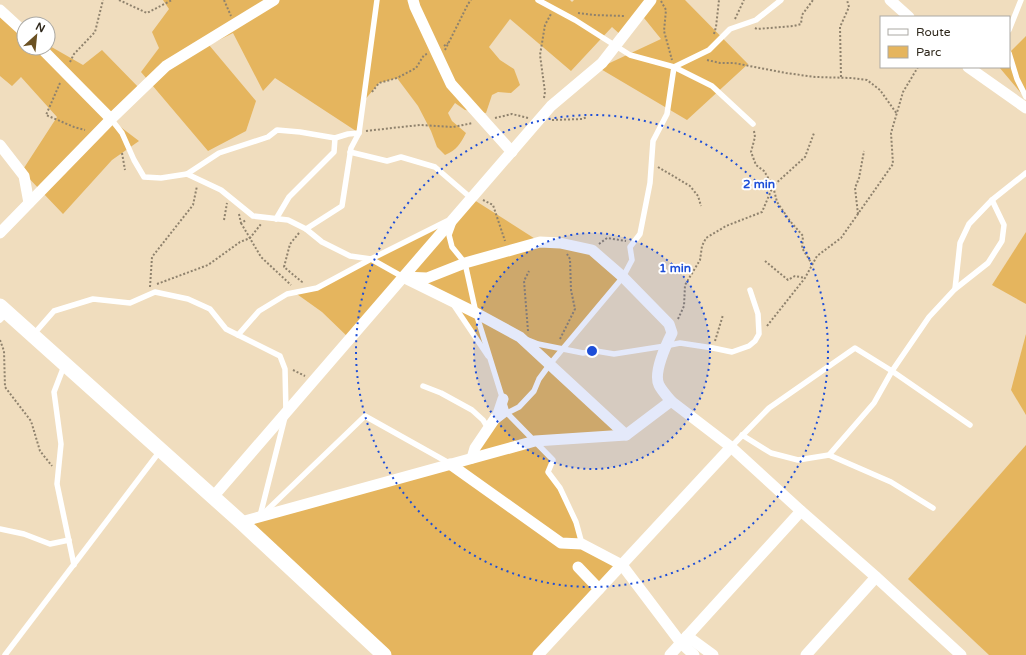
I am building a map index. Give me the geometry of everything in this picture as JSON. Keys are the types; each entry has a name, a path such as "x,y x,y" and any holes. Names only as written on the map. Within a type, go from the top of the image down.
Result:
{"main road":[{"path":"3,313 33,335 241,522 384,655"}],"street":[{"path":"0,233 111,119 166,66 274,0"},
{"path":"413,0 451,84 512,152"},
{"path":"213,497 552,106 602,64 651,0"},
{"path":"890,0 908,16"},
{"path":"0,10 16,25"},
{"path":"49,56 111,119"},
{"path":"969,68 1026,108"},
{"path":"0,145 24,176 29,203"},
{"path":"403,277 427,278 465,263 540,242 560,243 592,250 623,277 669,324 672,333 663,351 658,373 659,384 671,401 731,447 876,577 949,651 961,655"},
{"path":"403,277 476,312 524,339 626,435"},
{"path":"472,458 474,448 498,414 503,399"},
{"path":"241,522 535,441 626,435 671,401"},
{"path":"538,655 731,447"},
{"path":"450,464 561,543 582,544 622,565 684,639 694,655"},
{"path":"670,655 801,511"},
{"path":"578,567 599,589"},
{"path":"806,655 876,577"},
{"path":"684,639 713,655"}],"lane":[{"path":"304,229 342,206 350,152 359,132 377,0"},
{"path":"538,0 575,20 630,55 674,67 712,86 753,124"},
{"path":"674,67 709,50 730,29 756,20 781,0"},
{"path":"1010,28 1021,0"},
{"path":"1010,57 1016,79 1026,97"},
{"path":"423,386 441,393 472,410 483,420 488,428 507,412 519,407 534,391 539,379 550,364 623,277 632,260 630,247 640,234 650,183 653,141 667,114 674,67"},
{"path":"111,119 122,133 134,160 144,177 161,178 187,174 219,153 268,137 277,130 335,138 359,132"},
{"path":"276,219 289,197 334,152 335,138"},
{"path":"350,152 387,161 401,157 435,167 474,195"},
{"path":"955,289 960,243 969,224 992,200 1026,173"},
{"path":"187,174 221,190 253,216 288,220 322,242 350,256 371,260 403,277"},
{"path":"829,455 874,403 892,371 929,317 955,289 988,263 1002,241 1004,225 992,200"},
{"path":"238,335 259,311 287,294 317,288 454,218"},
{"path":"454,218 449,235 452,246 465,263 476,312 507,412 553,460 548,472 560,488 573,515 582,544"},
{"path":"524,339 538,344 583,353 596,351 614,354 680,343 732,352 749,346 760,334 758,314 750,290"},
{"path":"33,335 54,311 93,299 130,303 155,292 188,298 210,309 226,329 280,356 285,369 286,413 260,516"},
{"path":"450,300 492,362"},
{"path":"731,447 769,408 855,348 892,371 970,425"},
{"path":"65,364 54,392 61,444 57,484 74,564"},
{"path":"260,516 365,416 450,464"},
{"path":"742,435 771,453 798,460 829,455 891,482 933,508"},
{"path":"5,655 161,450"},
{"path":"0,529 24,534 50,544 69,540"}],"path":[{"path":"119,0 147,13 172,0"},
{"path":"224,0 234,25"},
{"path":"444,69 445,49 471,0"},
{"path":"661,0 666,10 664,31 674,67"},
{"path":"706,51 713,38 716,27 719,0"},
{"path":"730,29 744,0"},
{"path":"747,23 757,29 801,24 802,15 813,0"},
{"path":"841,77 840,27 849,7 847,0"},
{"path":"544,99 545,92 540,55 545,25 554,9"},
{"path":"578,13 593,15 639,16"},
{"path":"363,102 379,83 397,78 416,68 424,55 448,43"},
{"path":"694,57 720,63 734,63 815,77 841,77 867,80 880,90 896,114"},
{"path":"760,334 805,278 816,256 841,238 893,164 891,133 903,92 917,68"},
{"path":"753,124 755,137 751,152 756,165 764,171 773,186 777,202 790,221 803,236 802,248 812,264"},
{"path":"672,333 684,306 685,285 700,260 702,246 706,238 726,226 762,212 773,186 805,157 814,132"},
{"path":"858,214 855,188 859,178 864,151"},
{"path":"652,163 690,186 698,196 701,206"},
{"path":"149,295 152,257 193,205 198,179"},
{"path":"474,195 493,205 508,251"},
{"path":"224,220 228,196"},
{"path":"149,295 158,284 208,265 240,242 250,238 266,218"},
{"path":"241,223 261,257 298,292 302,282 284,267 290,244 304,229"},
{"path":"592,250 607,238 633,242"},
{"path":"560,243 570,259 571,290 575,309 560,340 562,349"},
{"path":"764,261 788,280 795,276 805,278"},
{"path":"524,339 524,281 529,271"},
{"path":"713,348 723,315"},
{"path":"0,340 4,351 6,386 30,421 40,451 58,474"},
{"path":"285,369 295,371 314,381"}],"green space":[{"path":"163,0 570,0 572,2 574,0 685,0 748,64 687,120 599,68 661,39 644,18 624,38 612,27 571,71 510,19 489,47 500,60 514,69 520,85 511,93 498,92 492,95 486,113 465,110 455,103 448,113 452,121 466,133 458,146 445,155 437,147 431,131 418,106 397,78 379,83 363,102 359,133 275,78 263,91 233,33 209,45 256,101 246,131 208,151 141,72 159,48 152,32 169,9"},
{"path":"0,8 16,24 16,56 56,56 56,50 83,65 102,50 143,92 110,119 139,141 112,160 63,214 22,171 57,117 21,77 12,86 0,76"},
{"path":"1026,36 1026,99 1000,68 1010,68 1010,52"},
{"path":"471,198 540,242 592,250 623,277 550,364 626,435 536,441 553,460 548,472 560,488 582,544 622,565 538,655 384,655 241,522 472,458 503,399 492,362 450,300 403,278 350,339 322,312 294,292 317,288 454,218"},
{"path":"1026,232 1026,304 992,285"},
{"path":"1026,334 1026,415 1011,390"},
{"path":"1026,445 1026,655 989,655 908,579"}]}
